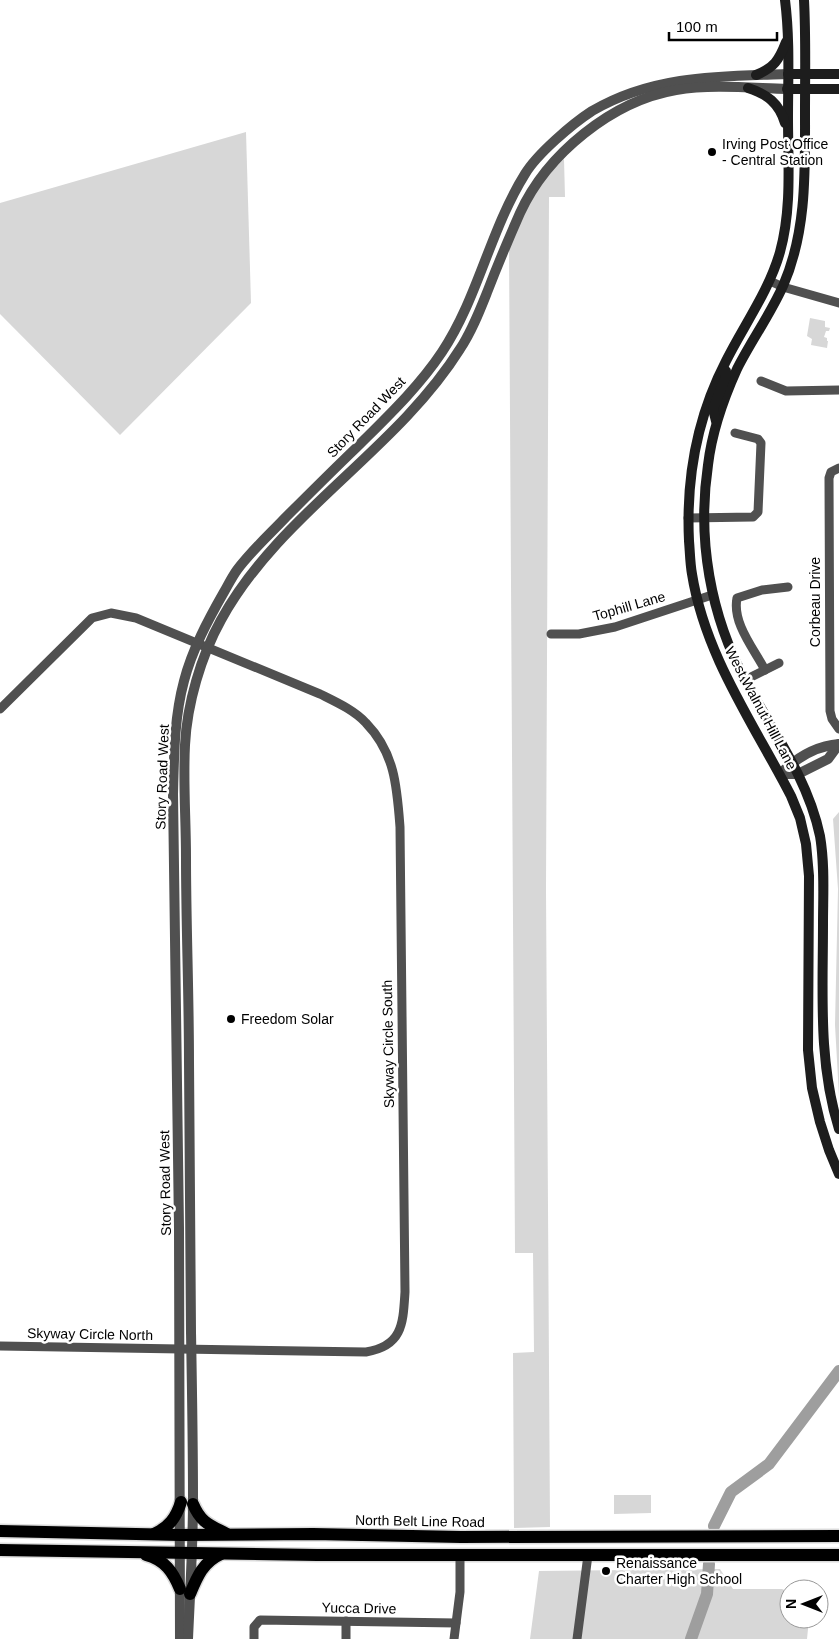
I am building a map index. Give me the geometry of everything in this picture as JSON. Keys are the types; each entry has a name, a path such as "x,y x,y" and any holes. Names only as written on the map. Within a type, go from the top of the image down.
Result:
{"main road":[{"name":"West Walnut Hill Lane","path":"785,0 788,34 788,211 780,254 770,281 724,366 706,406 700,427 690,484 688,518 691,572 697,600 718,661 792,796 800,818 806,844 809,876 808,1050 815,1105 828,1150 839,1174"},
{"name":"West Walnut Hill Lane","path":"804,0 806,153 802,212 796,248 783,287 737,369 717,422 708,465 703,518 712,595 728,641 745,680 798,774 820,836 824,874 822,1029 828,1090 839,1129"},
{"path":"756,75 767,71 777,61 788,34"},
{"path":"788,74 839,74"},
{"path":"748,88 760,92 773,101 783,116 788,131"},
{"path":"788,89 839,89"},
{"path":"717,422 714,409 726,376 726,368 724,366"},
{"path":"154,1534 172,1522 187,1503 204,1521 229,1535"},
{"name":"North Belt Line Road","path":"0,1531 186,1535 313,1534 496,1537 839,1536"},
{"path":"737,1555 738,1536"},
{"path":"440,1555 453,1546 494,1545 496,1537"},
{"path":"0,1550 222,1554 839,1554"},
{"path":"134,1552 149,1555 170,1568 185,1591 203,1566 211,1558 222,1554"}],"street":[{"name":"Story Road West","path":"187,1503 179,1349 173,811 175,730 184,682 197,643 210,616 237,570 270,533 431,369 452,338 472,295 494,238 526,172 549,147 592,111 632,93 677,80 788,74"},
{"name":"Story Road West","path":"180,1639 185,1591 191,1348 185,743 196,682 209,647 219,624 254,571 301,520 407,417 439,380 463,345 523,206 538,182 560,155 586,132 610,116 637,103 673,91 711,87 788,89"},
{"path":"632,93 637,103"},
{"path":"512,199 523,206"},
{"path":"770,281 783,287 838,301"},
{"path":"761,381 786,391 839,390"},
{"path":"688,518 753,517 758,512 761,444 758,438 735,433"},
{"name":"Corbeau Drive","path":"835,470 829,478 830,711 832,719 839,729"},
{"path":"766,670 740,626 736,601 737,598 762,590 788,587"},
{"name":"Tophill Lane","path":"552,634 579,634 615,627 712,595"},
{"path":"0,709 81,628 92,618 102,614 122,614 136,618 197,643"},
{"name":"Skyway Circle South","path":"179,1349 378,1350 388,1345 399,1332 404,1319 405,1292 400,827 397,785 392,763 384,747 365,722 346,707 320,694 197,643"},
{"path":"745,680 779,663"},
{"path":"780,774 792,762 824,745 839,744"},
{"path":"780,774 798,774 828,759 839,744"},
{"path":"173,811 186,811"},
{"path":"175,890 186,884"},
{"name":"Skyway Circle North","path":"0,1346 179,1349"},
{"path":"454,1639 460,1592 460,1555"},
{"path":"577,1639 588,1555"},
{"name":"Story Road West","path":"185,1591 188,1639"},
{"name":"Yucca Drive","path":"254,1639 254,1627 260,1620 456,1623"},
{"path":"346,1621 346,1639"}],"shaded area":[{"path":"246,132 251,303 120,435 0,314 0,203"},
{"path":"564,159 565,197 549,197 546,890 550,1527 514,1528 513,1353 534,1352 533,1253 515,1253 509,247 531,199 554,168"},
{"path":"810,318 825,321 825,327 830,328 829,331 826,331 824,337 828,341 827,348 811,345 812,339 807,336"},
{"path":"839,812 839,1096 835,1025 838,889 833,819"},
{"path":"614,1495 651,1495 651,1513 614,1514"},
{"path":"720,1569 733,1589 779,1589 779,1629 808,1629 807,1639 530,1639 539,1571"}],"waterway":[{"path":"714,1526 731,1492 769,1464 839,1371"},
{"path":"691,1639 707,1594 709,1564"}],"place":[{"name":"Irving Post Office - Central Station","path":"712,152"},
{"name":"Freedom Solar","path":"231,1019"},
{"name":"Renaissance Charter High School","path":"606,1571"}]}
